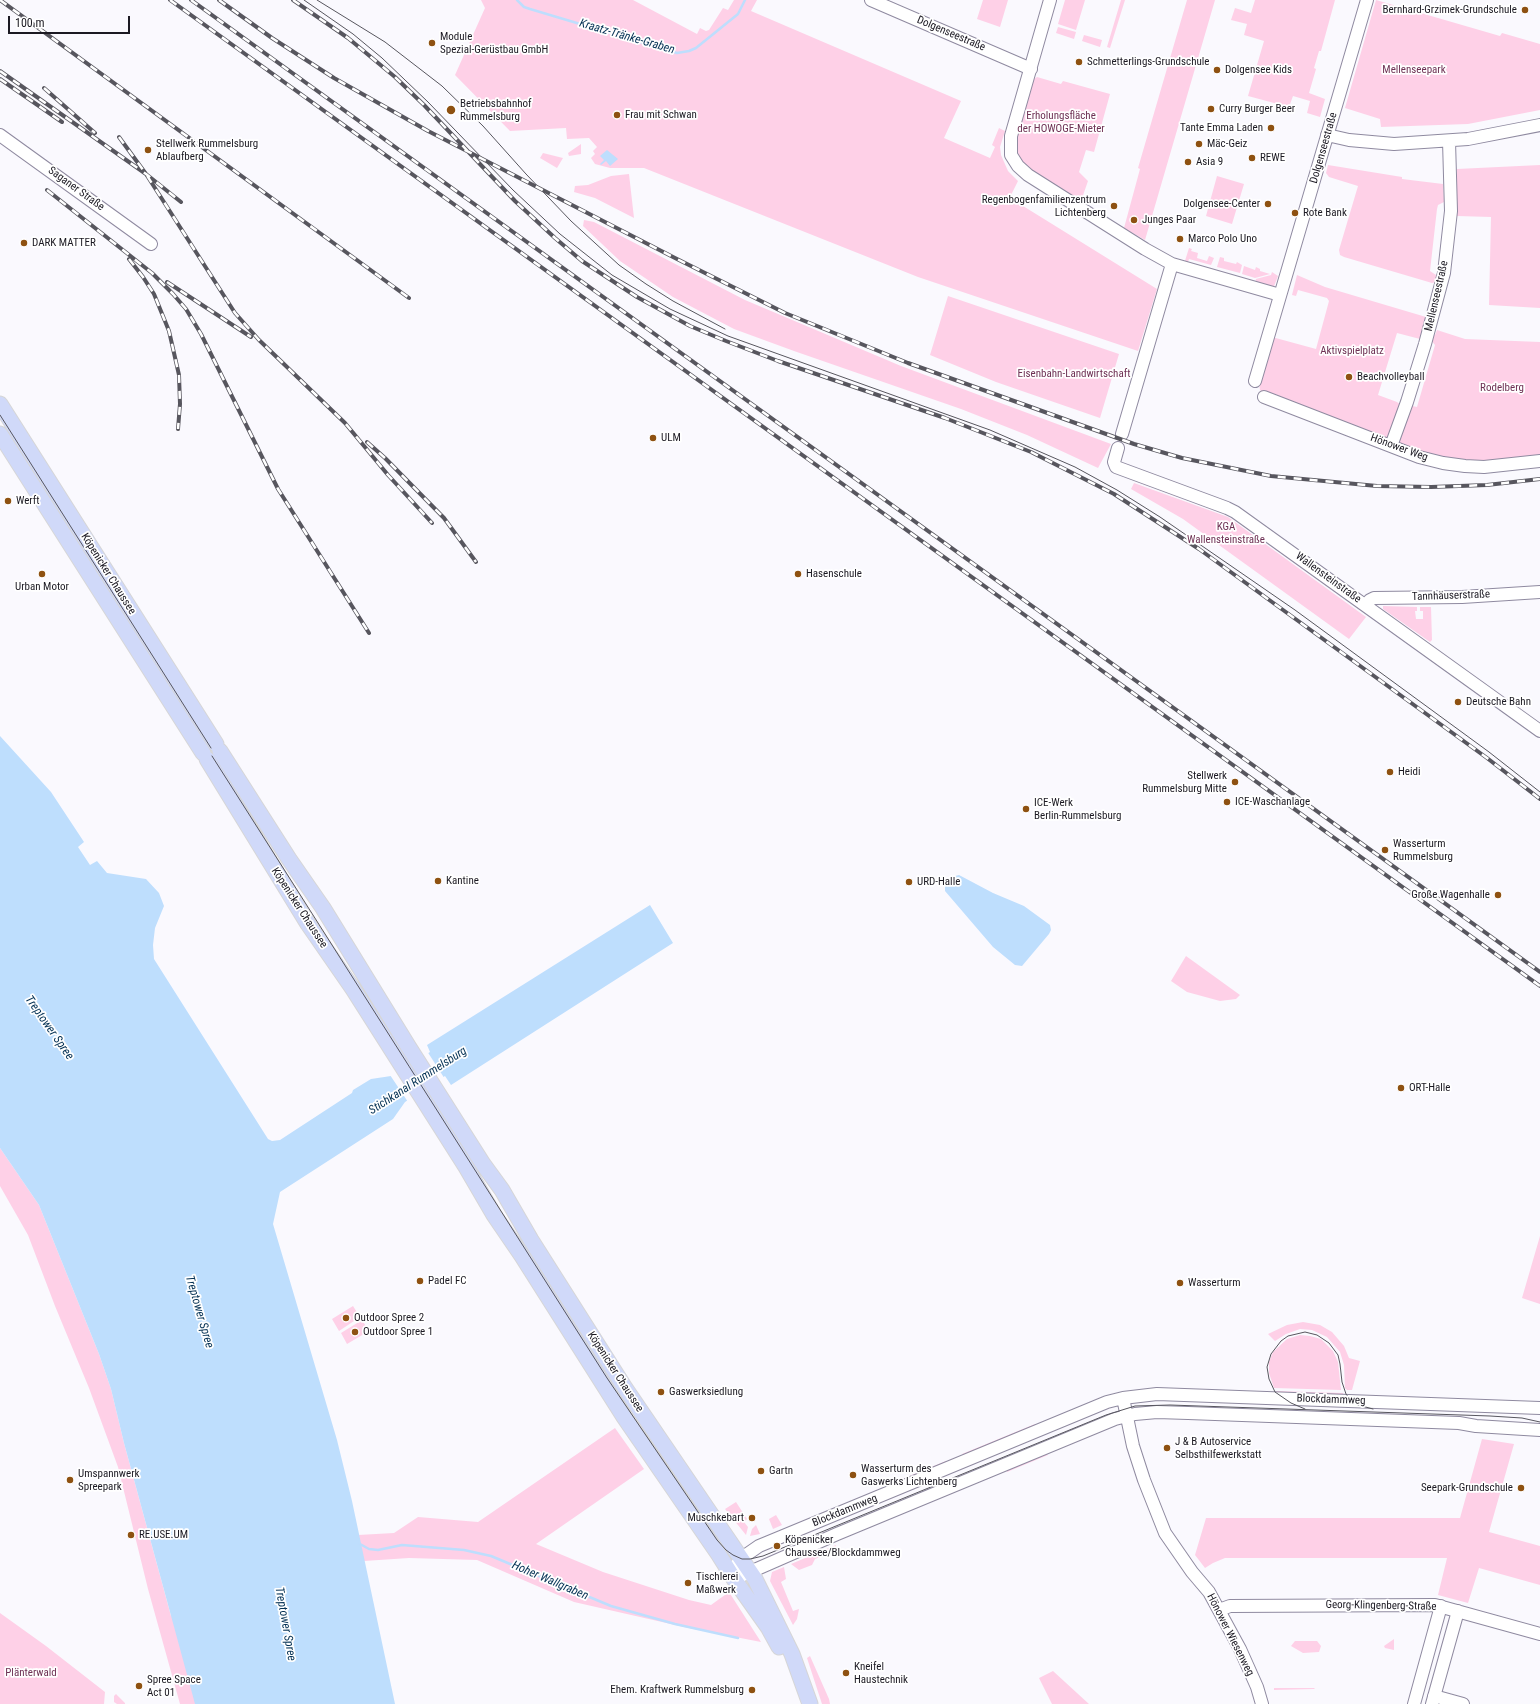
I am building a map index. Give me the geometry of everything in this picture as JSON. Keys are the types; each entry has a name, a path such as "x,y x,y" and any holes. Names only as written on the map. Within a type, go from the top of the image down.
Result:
{"main road":[{"name":"Köpenicker Chaussee","path":"0,404 289,859 323,908 408,1046 483,1164 502,1190 531,1240 625,1388 751,1572 761,1588 783,1643"},
{"name":"Köpenicker Chaussee","path":"0,434 205,756 308,924 353,989 466,1167 494,1215 522,1256 624,1418 731,1576 783,1643"},
{"path":"783,1643 800,1704"},
{"path":"783,1643 810,1704"}],"street":[{"name":"Dolgenseestraße","path":"871,0 1030,69"},
{"path":"1050,0 1011,136 1011,155 1018,166 1028,175 1145,249 1172,264 1280,295"},
{"name":"Dolgenseestraße","path":"1256,381 1367,0"},
{"path":"1327,135 1349,140 1394,144 1474,138 1540,125"},
{"name":"Saganer Straße","path":"0,135 152,244"},
{"name":"Mellenseestraße","path":"1391,446 1407,402 1441,288 1447,256 1451,211 1449,141"},
{"path":"1122,434 1172,264"},
{"name":"Hönower Weg","path":"1264,397 1420,457 1465,466 1484,467 1540,461"},
{"name":"Wallensteinstraße","path":"1118,448 1114,462 1116,467 1227,508 1540,731"},
{"name":"Tannhäuserstraße","path":"1365,605 1374,598 1462,597 1540,592"},
{"name":"Blockdammweg","path":"731,1576 742,1559 759,1546 1107,1402 1123,1398 1157,1394 1540,1408"},
{"path":"1123,1398 1127,1416"},
{"name":"Blockdammweg","path":"731,1576 751,1572 837,1534 1115,1419 1127,1416 1157,1412 1459,1423 1476,1426 1540,1430"},
{"name":"Hönower Wiesenweg","path":"1127,1416 1133,1446 1144,1480 1165,1533 1192,1572 1209,1592 1220,1610 1257,1687 1262,1704"},
{"name":"Georg-Klingenberg-Straße","path":"1220,1610 1230,1606 1435,1605 1540,1634"},
{"path":"1414,1704 1441,1606"},
{"path":"1458,1611 1433,1700 1463,1704"}],"green space":[{"path":"481,0 633,0 697,34 700,28 706,31 709,30 723,8 728,10 734,0 757,0 751,11 961,101 944,138 990,158 995,147 992,145 999,128 1005,131 1000,147 1001,155 1008,171 1018,181 1011,195 1015,197 1015,201 1157,289 1138,351 918,277 644,168 610,168 595,164 591,158 595,154 593,151 597,147 589,138 567,139 566,128 510,131 455,75 485,8"},
{"path":"983,0 1008,0 1000,27 977,19"},
{"path":"1065,0 1085,0 1076,30 1058,24"},
{"path":"1121,0 1125,0 1110,48 1107,47"},
{"path":"1187,0 1215,0 1145,240 1124,228 1140,169 1138,168"},
{"path":"1255,0 1335,0 1321,51 1319,51 1314,68 1316,69 1309,93 1325,99 1320,117 1307,113 1310,101 1293,96 1289,107 1248,96 1264,41 1244,35 1247,24 1231,20 1235,8 1251,13"},
{"name":"Mellenseepark","path":"1376,0 1500,36 1502,33 1540,44 1540,110 1468,124 1381,127 1380,119 1345,108"},
{"path":"1058,27 1076,32 1074,39 1056,33"},
{"path":"1084,35 1102,40 1100,47 1082,41"},
{"name":"Erholungsfläche der HOWOGE-Mieter","path":"1037,77 1061,84 1063,81 1110,94 1094,152 1086,150 1079,172 1088,181 1081,201 1026,166 1019,157 1016,143 1034,79"},
{"path":"581,144 581,154 569,156 568,153"},
{"path":"543,153 563,158 557,168 540,158"},
{"path":"1328,165 1402,177 1402,179 1443,184 1444,202 1438,205 1437,209 1430,271 1436,275 1436,282 1432,283 1340,255 1339,250 1358,186 1329,177 1326,173"},
{"path":"1540,165 1540,308 1489,305 1491,217 1457,216 1457,169"},
{"path":"629,174 634,218 595,198 574,192 575,186 588,185 611,176"},
{"path":"1217,176 1244,184 1232,224 1206,216"},
{"path":"584,220 594,222 745,300 901,366 1111,444 1098,468 1027,435 961,409 734,329 673,297 620,261 583,226"},
{"path":"1189,248 1192,249 1191,251 1198,253 1197,258 1207,261 1209,256 1214,258 1211,265 1189,259 1187,265 1184,264"},
{"path":"1220,257 1224,258 1224,261 1236,264 1237,262 1242,265 1240,273 1217,267"},
{"path":"1244,266 1255,270 1256,267 1260,269 1260,271 1270,274 1255,278 1242,274"},
{"path":"1272,272 1278,276 1273,289 1255,285 1256,279 1271,275"},
{"name":"Aktivspielplatz","path":"1297,275 1325,287 1426,317 1420,339 1397,333 1378,395 1401,405 1388,438 1384,439 1260,390 1259,384 1272,337 1316,349 1329,301 1327,298 1298,290 1296,296 1292,295"},
{"name":"Eisenbahn-Landwirtschaft","path":"948,296 1119,354 1100,418 996,382 930,355"},
{"name":"Rodelberg","path":"1437,330 1465,339 1540,342 1540,456 1489,462 1452,459 1400,445 1398,442 1408,405 1417,407 1435,345 1431,340 1432,335 1435,335"},
{"name":"KGA Wallensteinstraße","path":"1134,483 1228,517 1366,617 1349,639 1183,519 1131,489"},
{"path":"1383,606 1417,607 1417,611 1415,611 1416,619 1423,619 1423,611 1420,611 1420,607 1431,607 1432,640 1430,642 1383,609"},
{"path":"1186,956 1240,995 1236,999 1220,1001 1187,992 1171,981"},
{"path":"0,1148 39,1205 99,1354 111,1389 124,1443 171,1616 179,1620 201,1704 180,1704 148,1589 118,1467 89,1388 55,1306 28,1235 0,1186"},
{"path":"1540,1236 1540,1304 1522,1298"},
{"name":"Outdoor Spree 2","path":"353,1306 360,1317 339,1331 332,1319"},
{"name":"Outdoor Spree 1","path":"362,1320 369,1331 347,1344 341,1333"},
{"path":"1303,1322 1320,1325 1332,1332 1344,1346 1349,1358 1360,1361 1352,1390 1347,1390 1345,1388 1344,1365 1340,1352 1327,1337 1312,1330 1300,1329 1286,1334 1275,1341 1268,1334 1287,1325"},
{"path":"1300,1335 1321,1339 1333,1351 1338,1362 1341,1390 1274,1388 1269,1373 1269,1362 1273,1352 1287,1339"},
{"path":"1276,1391 1343,1393 1344,1396 1279,1393"},
{"path":"1035,1424 1034,1428 966,1456 962,1454"},
{"path":"615,1428 644,1469 536,1544 603,1572 689,1600 711,1605 729,1592 761,1642 684,1627 574,1602 477,1560 409,1558 364,1561 358,1535 394,1533 418,1517 478,1522"},
{"path":"1482,1439 1514,1444 1489,1532 1540,1546 1540,1585 1479,1568 1468,1603 1438,1595 1447,1558 1225,1558 1205,1568 1195,1555 1206,1518 1460,1518"},
{"path":"1046,1453 1048,1455 1007,1472 1007,1469"},
{"path":"946,1461 947,1463 906,1481 902,1479"},
{"path":"736,1502 747,1519 744,1522 748,1527 746,1535 725,1509"},
{"path":"776,1515 782,1525 773,1529 769,1519"},
{"path":"756,1525 760,1534 750,1536 752,1529"},
{"path":"836,1545 835,1551 815,1559 812,1565 799,1570 791,1564"},
{"path":"784,1567 786,1579 781,1582 793,1611 799,1609 797,1619 793,1625 770,1581 772,1572"},
{"path":"1229,1599 1328,1599 1328,1602 1229,1602"},
{"name":"Plänterwald","path":"0,1613 46,1646 105,1692 104,1704 0,1704"},
{"path":"1394,1639 1394,1650 1385,1648 1384,1646"},
{"path":"1295,1641 1317,1641 1321,1646 1319,1652 1303,1653 1291,1646"},
{"path":"810,1656 830,1704 822,1704 807,1658"},
{"path":"1053,1671 1089,1704 1052,1704 1039,1678"},
{"path":"1274,1688 1315,1688 1274,1690"},
{"path":"116,1694 125,1704 117,1704 114,1702 114,1696"}],"water":[{"path":"607,150 618,159 610,166 606,161 601,165 600,164 604,160 600,156"},
{"path":"0,736 51,792 84,842 78,847 90,865 97,861 107,873 146,879 159,893 164,906 155,928 153,945 154,959 268,1139 272,1141 280,1140 371,1079 391,1076 430,1052 427,1045 650,905 673,943 451,1085 445,1076 405,1102 393,1119 280,1192 273,1224 337,1440 352,1501 395,1704 195,1704 124,1443 111,1389 99,1354 39,1205 0,1148"},
{"path":"959,875 993,893 1024,906 1050,925 1051,930 1049,934 1022,966 1015,965 993,947 945,891 945,887 955,876"}],"pier":[{"path":"427,1051 450,1087 444,1079 408,1102 390,1075"}],"waterway":[{"name":"Kraatz-Tränke-Graben","path":"517,0 524,7 530,9 677,53 696,48 738,14 745,0"},
{"name":"Hoher Wallgraben","path":"360,1544 369,1549 378,1550 402,1545 464,1550 491,1556 611,1606 675,1624 738,1638"}],"tram line":[{"path":"304,0 353,34 382,58 428,102 513,190 560,234 612,275 670,309 728,336 990,430 1075,467 1117,490 1160,517 1295,610 1489,752 1540,792"},
{"path":"317,0 385,42 442,86 483,126 571,221 619,265 673,301 725,329"},
{"path":"0,415 211,748"},
{"path":"212,756 607,1378 717,1540 733,1555 742,1559 763,1556 1106,1415 1135,1406 1170,1405 1490,1416 1522,1418 1540,1422"},
{"path":"1305,1409 1291,1403 1275,1392 1269,1379 1267,1367 1271,1354 1281,1341 1288,1336 1305,1332 1317,1335 1329,1343 1338,1355 1342,1382 1346,1394 1351,1401 1358,1405 1373,1409"}],"railway":[{"path":"0,0 409,298"},
{"path":"170,0 1540,986"},
{"path":"191,0 1540,972"},
{"path":"219,0 272,38 334,78 428,131 785,313 908,363 1134,444 1182,458 1271,476 1377,486 1431,487 1487,485 1540,479"},
{"path":"293,0 348,38 395,77 424,105 515,201 555,238 582,261 637,297 690,326 726,341 778,361 945,418 1031,452 1114,494 1199,549 1487,758 1540,799"},
{"path":"0,71 146,174 181,202"},
{"path":"0,79 62,122"},
{"path":"44,88 95,133"},
{"path":"119,137 146,174 235,313 259,340 345,423 388,475 432,523"},
{"path":"47,190 152,273 186,309 201,334 278,489 369,633"},
{"path":"129,259 154,294 169,331 179,375 180,404 178,429"},
{"path":"167,282 251,337"},
{"path":"367,442 385,458 444,518 476,562"}],"place":[{"name":"Bernhard-Grzimek-Grundschule","path":"1525,10"},
{"name":"Module Spezial-Gerüstbau GmbH","path":"432,43"},
{"name":"Schmetterlings-Grundschule","path":"1079,62"},
{"name":"Dolgensee Kids","path":"1217,70"},
{"name":"Curry Burger Beer","path":"1211,109"},
{"name":"Betriebsbahnhof Rummelsburg","path":"451,110"},
{"name":"Frau mit Schwan","path":"617,115"},
{"name":"Tante Emma Laden","path":"1271,128"},
{"name":"Mäc-Geiz","path":"1199,144"},
{"name":"Stellwerk Rummelsburg Ablaufberg","path":"148,150"},
{"name":"REWE","path":"1252,158"},
{"name":"Asia 9","path":"1188,162"},
{"name":"Dolgensee-Center","path":"1268,204"},
{"name":"Regenbogenfamilienzentrum Lichtenberg","path":"1114,206"},
{"name":"Rote Bank","path":"1295,213"},
{"name":"Junges Paar","path":"1134,220"},
{"name":"Marco Polo Uno","path":"1180,239"},
{"name":"DARK MATTER","path":"24,243"},
{"name":"Beachvolleyball","path":"1349,377"},
{"name":"ULM","path":"653,438"},
{"name":"Werft","path":"8,501"},
{"name":"Urban Motor","path":"42,574"},
{"name":"Hasenschule","path":"798,574"},
{"name":"Deutsche Bahn","path":"1458,702"},
{"name":"Heidi","path":"1390,772"},
{"name":"Stellwerk Rummelsburg Mitte","path":"1235,782"},
{"name":"ICE-Waschanlage","path":"1227,802"},
{"name":"ICE-Werk Berlin-Rummelsburg","path":"1026,809"},
{"name":"Wasserturm Rummelsburg","path":"1385,850"},
{"name":"Kantine","path":"438,881"},
{"name":"URD-Halle","path":"909,882"},
{"name":"Große Wagenhalle","path":"1498,895"},
{"name":"ORT-Halle","path":"1401,1088"},
{"name":"Padel FC","path":"420,1281"},
{"name":"Wasserturm","path":"1180,1283"},
{"name":"Outdoor Spree 2","path":"346,1318"},
{"name":"Outdoor Spree 1","path":"355,1332"},
{"name":"Gaswerksiedlung","path":"661,1392"},
{"name":"J & B Autoservice Selbsthilfewerkstatt","path":"1167,1448"},
{"name":"Gartn","path":"761,1471"},
{"name":"Wasserturm des Gaswerks Lichtenberg","path":"853,1475"},
{"name":"Umspannwerk Spreepark","path":"70,1480"},
{"name":"Seepark-Grundschule","path":"1521,1488"},
{"name":"Muschkebart","path":"752,1518"},
{"name":"RE.USE.UM","path":"131,1535"},
{"name":"Köpenicker Chaussee/Blockdammweg","path":"777,1546"},
{"name":"Tischlerei Maßwerk","path":"688,1583"},
{"name":"Kneifel Haustechnik","path":"846,1673"},
{"name":"Spree Space Act 01","path":"139,1686"},
{"name":"Ehem. Kraftwerk Rummelsburg","path":"752,1690"}],"water label":[{"name":"Treptower Spree","path":"49,1028"},
{"name":"Stichkanal Rummelsburg","path":"418,1081"},
{"name":"Treptower Spree","path":"199,1312"},
{"name":"Treptower Spree","path":"285,1624"}]}
